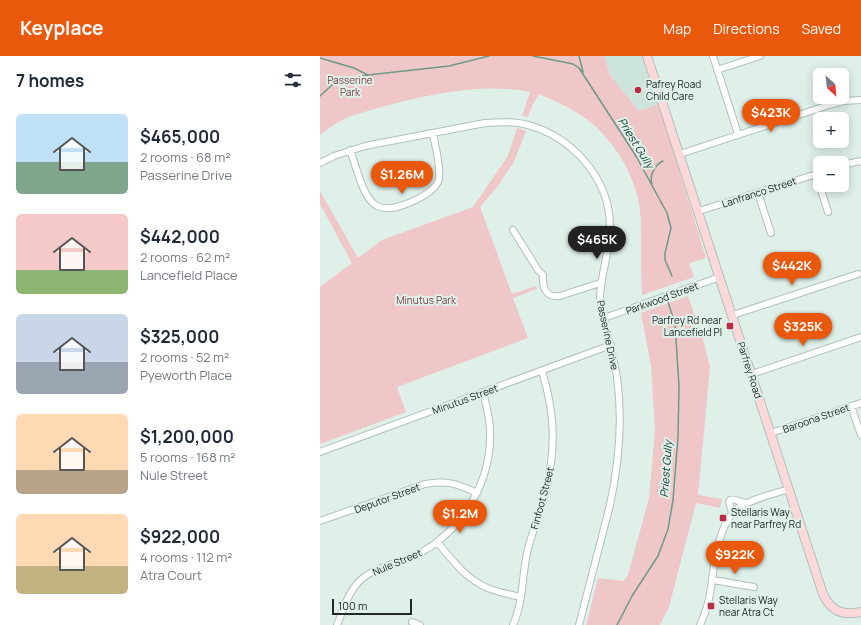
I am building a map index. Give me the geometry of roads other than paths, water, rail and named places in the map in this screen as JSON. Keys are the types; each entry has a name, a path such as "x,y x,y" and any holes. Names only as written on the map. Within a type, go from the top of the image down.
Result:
{"main road":[{"name":"Parfrey Road","path":"647,56 699,211 823,594 827,603 832,608 842,612 861,612"}],"street":[{"path":"713,56 738,134"},
{"path":"717,70 760,56"},
{"path":"680,154 828,105 844,101 861,100"},
{"name":"Passerine Drive","path":"320,163 350,150 485,123 502,122 522,124 538,128 552,134 579,155 590,168 601,187 610,225 609,246 600,283 600,297 617,378 620,439 617,467 610,505 579,625"},
{"path":"350,150 365,192 370,200 375,205 384,208 392,208 423,197 435,187 439,180 439,170 433,133"},
{"path":"849,164 861,161"},
{"name":"Lanfranco Street","path":"699,211 813,176"},
{"path":"823,192 828,212"},
{"path":"758,193 771,233"},
{"path":"513,230 538,270 544,276 546,292 550,296 554,297 600,283"},
{"path":"733,315 858,274"},
{"name":"Parkwood Street","path":"604,318 720,277"},
{"path":"752,374 861,337"},
{"name":"Minutus Street","path":"320,452 611,345"},
{"name":"Finfoot Street","path":"513,625 517,618 527,552 546,492 551,466 553,442 552,406 542,371"},
{"name":"Nule Street","path":"337,625 349,597 356,585 363,578 374,571 408,560 437,542 461,520 471,506 487,462 490,438 489,418 483,392"},
{"name":"Baroona Street","path":"771,433 861,403"},
{"path":"851,406 861,435"},
{"name":"Deputor Street","path":"320,522 425,484 450,482 461,485 477,493"},
{"path":"700,625 709,600 722,531 732,513 746,503 789,489"},
{"path":"732,513 729,506 730,500 733,499 741,503 746,503"},
{"path":"437,542 458,567 475,581 493,590 521,597"},
{"path":"712,580 754,588"},
{"path":"412,622 420,625"}],"waterway":[{"name":"Priest Gully","path":"320,96 332,85 346,79 368,75 449,66 489,56"},
{"name":"Priest Gully","path":"533,56 573,64 579,68 636,156 667,213 671,228 665,253 665,260 672,276"},
{"path":"579,56 583,72"},
{"name":"Priest Gully","path":"320,58 354,68 368,75"},
{"path":"652,184 651,177 653,171 657,165 663,161"},
{"name":"Priest Gully","path":"617,625 632,596 658,556 668,529 673,500 678,437 679,386 675,324 668,302"}],"place":[{"name":"Pafrey Road Child Care","path":"638,90"},
{"name":"Parfrey Rd near Lancefield Pl","path":"730,326"},
{"name":"Stellaris Way near Parfrey Rd","path":"723,518"},
{"name":"Stellaris Way near Atra Ct","path":"711,606"}],"park label":[{"name":"Passerine Park","path":"350,86"},
{"name":"Minutus Park","path":"426,300"}]}
